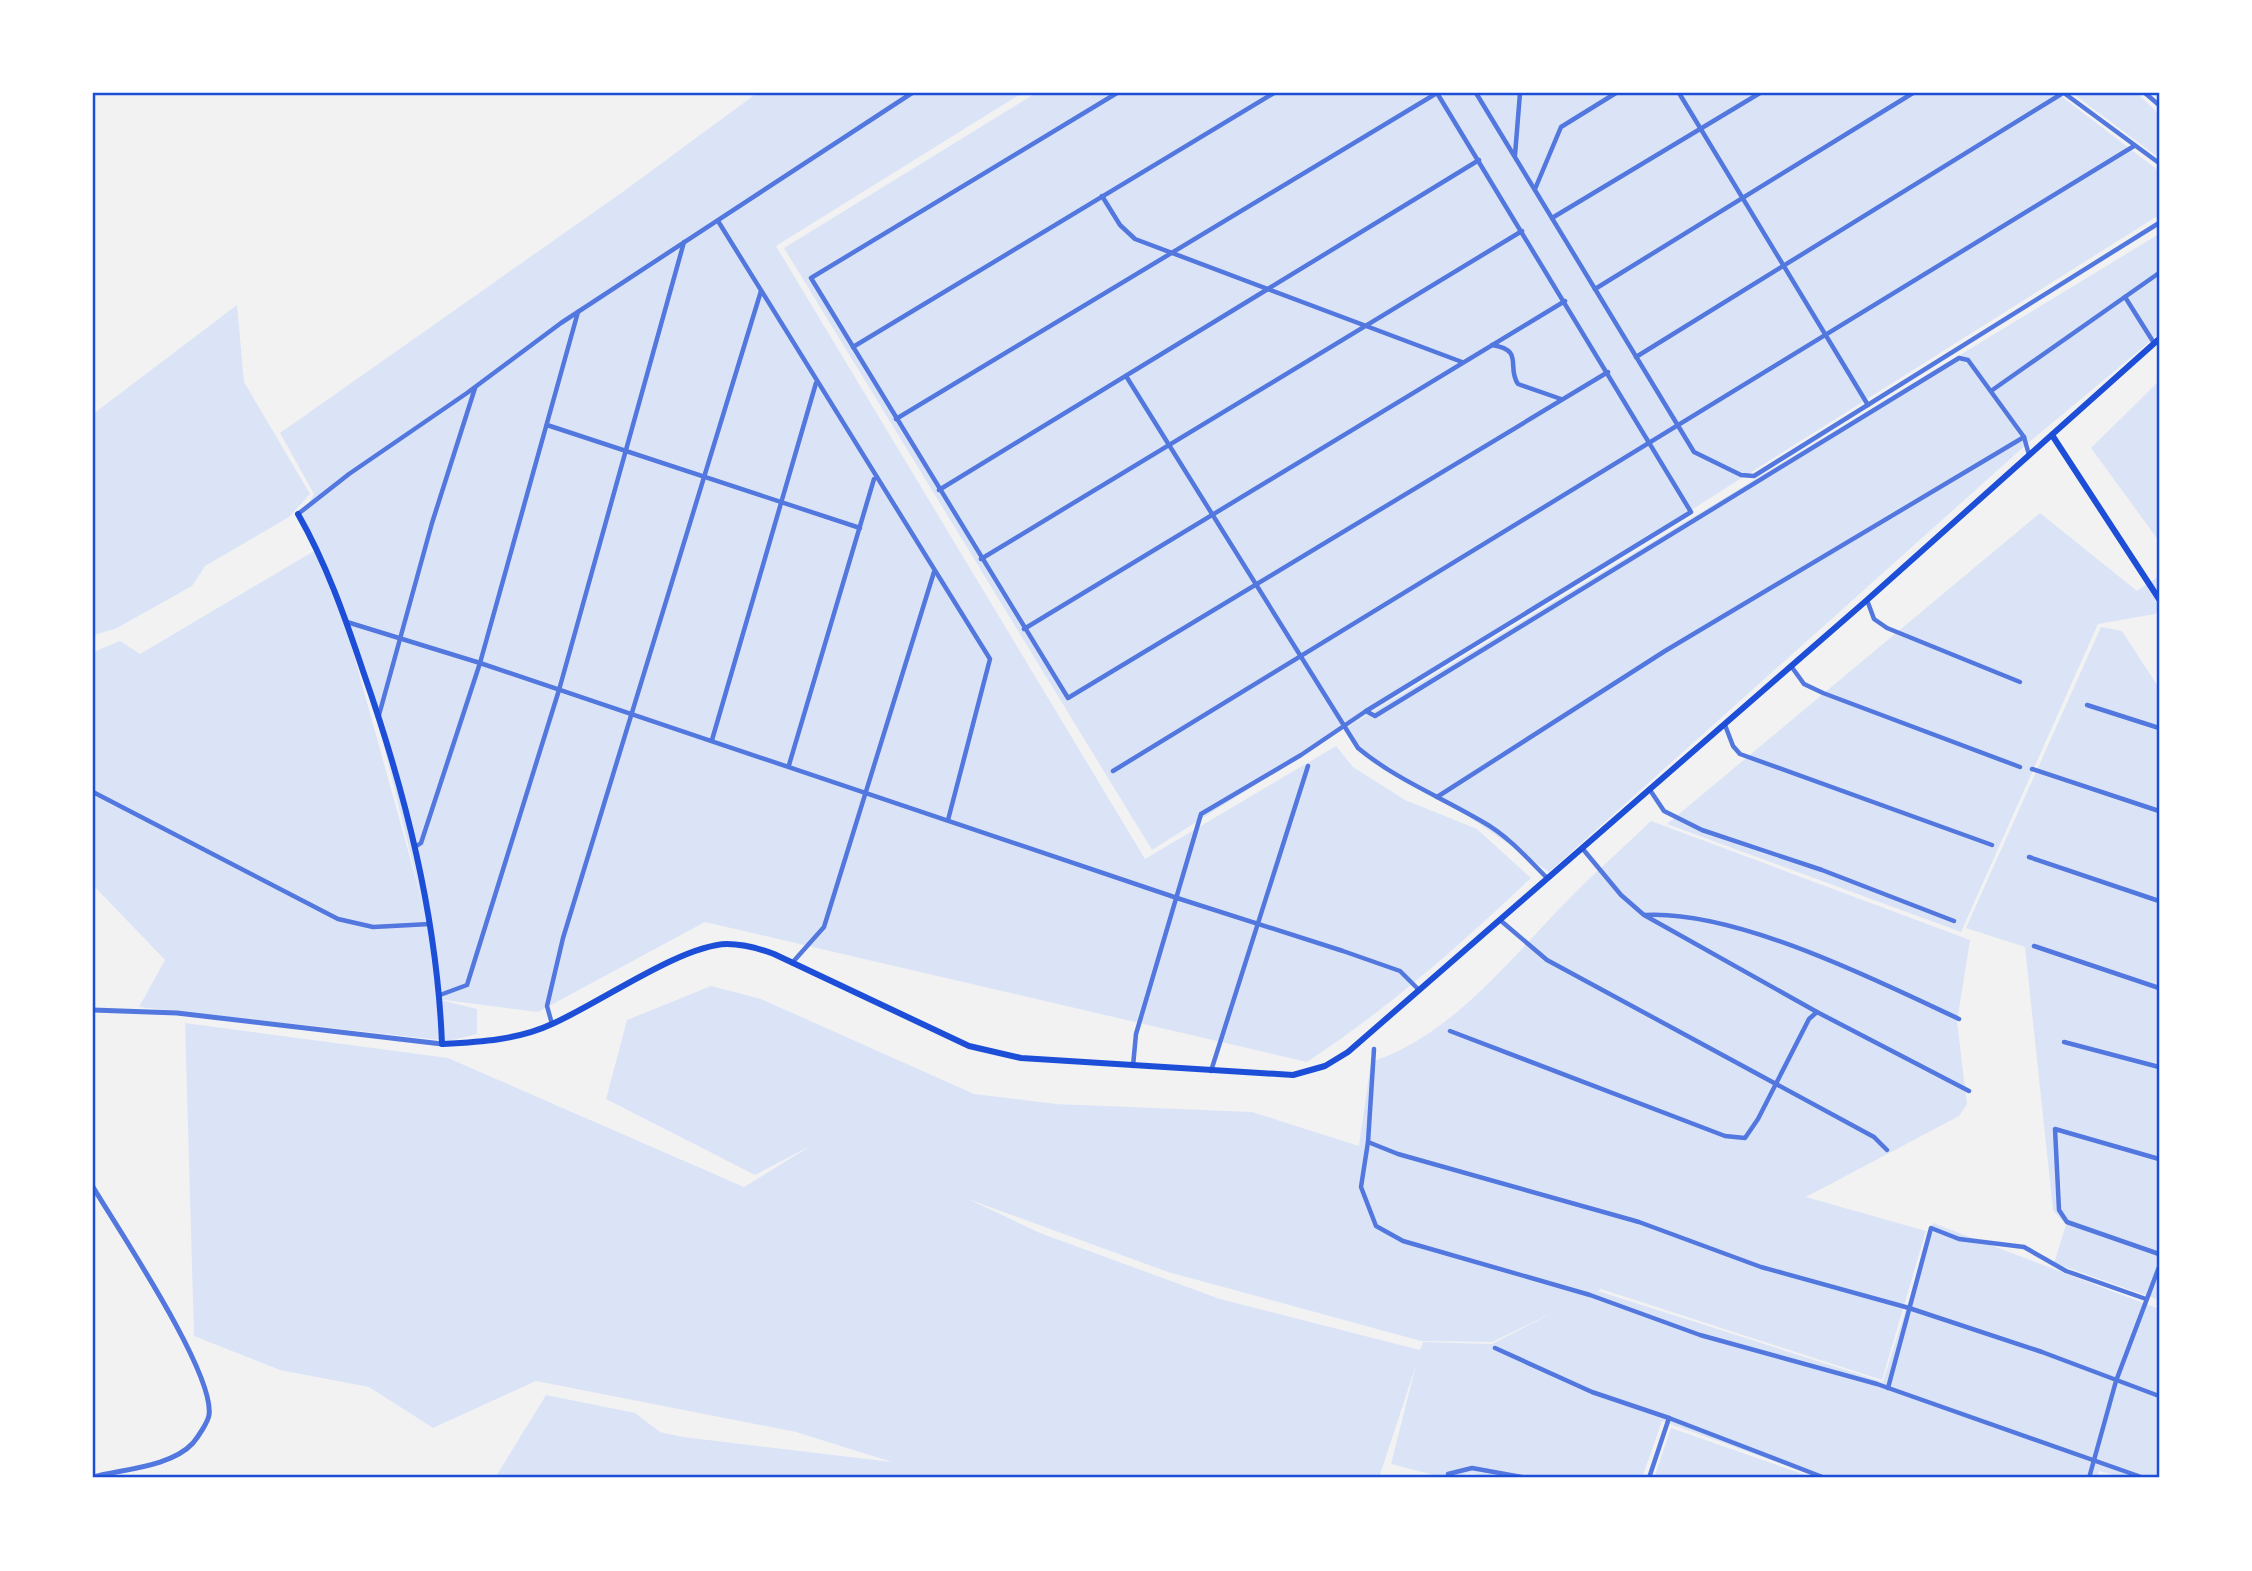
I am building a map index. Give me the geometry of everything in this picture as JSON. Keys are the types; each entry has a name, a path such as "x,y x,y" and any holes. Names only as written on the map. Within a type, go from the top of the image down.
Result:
{"main road":[{"path":"298,514 316,546 379,716 431,924 440,995 442,1044 500,1039 552,1024 702,948 725,944 749,945 792,963 968,1046 1021,1058 1293,1074 1325,1066 1348,1052 1867,600 2157,341"},
{"path":"2052,435 2159,599"}],"street":[{"path":"298,514 349,474 579,311 912,93"},
{"path":"1117,93 811,278 1068,698 1608,372"},
{"path":"853,347 1274,93"},
{"path":"896,419 1437,93 1691,512 1366,711 1301,755 1201,814 1136,1034 1133,1066"},
{"path":"1476,93 1694,453 1741,475 1754,476 2159,223"},
{"path":"1515,156 1520,93"},
{"path":"1535,190 1562,127 1616,93"},
{"path":"1679,93 1868,405"},
{"path":"1552,218 1760,93"},
{"path":"1595,289 1913,93"},
{"path":"1636,357 2063,93 2159,163"},
{"path":"2145,93 2159,106"},
{"path":"1113,771 1648,441 1678,426 2134,146"},
{"path":"939,490 1479,160"},
{"path":"1102,197 1129,235 1463,363"},
{"path":"718,221 875,478 990,659 948,820"},
{"path":"981,559 1522,231"},
{"path":"440,995 467,985 559,690 684,243"},
{"path":"1991,391 2159,273"},
{"path":"552,1024 547,1006 563,939 761,291"},
{"path":"2125,297 2157,341"},
{"path":"1024,629 1565,301"},
{"path":"414,848 421,844 480,663 579,311"},
{"path":"1492,345 1510,352 1515,360 1515,379 1518,384 1562,400"},
{"path":"1366,711 1375,716 1959,358 1968,360 1991,391 2024,437 2029,455"},
{"path":"1126,376 1358,748 1372,759 1509,839 1547,878"},
{"path":"712,740 816,382"},
{"path":"379,716 432,523 475,387"},
{"path":"547,425 860,528"},
{"path":"1437,797 1665,651 2024,437"},
{"path":"789,766 875,478"},
{"path":"792,963 824,927 847,860 864,793 934,571"},
{"path":"1867,600 1874,619 1887,628 2020,682"},
{"path":"346,622 480,663 1400,971 1420,990"},
{"path":"1791,665 1804,684 1824,693 2020,766"},
{"path":"2087,705 2159,728"},
{"path":"1724,724 1733,746 1741,754 1993,845"},
{"path":"1211,1071 1308,766"},
{"path":"2032,769 2159,811"},
{"path":"1649,789 1664,811 1702,830 1822,870 1954,921"},
{"path":"93,792 338,919 373,927 431,924"},
{"path":"1582,848 1621,895 1644,915 1817,1012 1969,1091"},
{"path":"2029,857 2159,901"},
{"path":"1644,915 1693,916 1748,933 1874,978 1959,1019"},
{"path":"1500,920 1547,960 1874,1137 1887,1150"},
{"path":"2034,946 2159,988"},
{"path":"93,1010 177,1013 442,1044"},
{"path":"1450,1031 1735,1139 1745,1138 1758,1119 1774,1082 1809,1019 1817,1012"},
{"path":"2064,1042 2159,1068"},
{"path":"1374,1049 1368,1142 1361,1187 1376,1226 1403,1241 1590,1295 1700,1335 1888,1388 2144,1478"},
{"path":"2159,1159 2055,1129 2059,1210 2067,1222 2159,1254"},
{"path":"1368,1142 1398,1154 1639,1222 1761,1267 1909,1308 2042,1352 2159,1396"},
{"path":"93,1186 188,1348 205,1385 209,1415 193,1443 168,1459 93,1477"},
{"path":"1888,1388 1931,1228 1959,1239 2024,1247 2066,1271 2146,1299"},
{"path":"2088,1478 2116,1381 2159,1267"},
{"path":"1495,1348 1592,1392 1669,1418 1825,1478"},
{"path":"1649,1478 1669,1418"},
{"path":"1448,1474 1472,1468 1527,1478"}],"shaded area":[{"path":"757,93 1022,93 776,246 1145,859 1336,746 1353,767 1405,800 1477,829 1531,878 1423,975 1367,1020 1307,1062 705,922 538,1012 437,999 477,1009 477,1034 449,1041 139,1007 165,960 93,885 93,652 120,641 140,654 314,551 345,623 422,901 382,738 345,616 302,515 314,494 280,433 624,191"},
{"path":"1036,93 2057,93 2159,171 2159,215 1152,850 784,248"},
{"path":"2072,93 2137,93 2159,114 2159,158"},
{"path":"2159,234 2159,334 2028,443 1549,872 1455,807 1361,751 1346,728"},
{"path":"237,305 244,382 310,494 289,517 205,566 192,586 115,629 93,635 93,414"},
{"path":"2159,381 2159,541 2091,448"},
{"path":"2040,513 2137,591 2159,576 2159,609 2155,614 2098,624 1961,932 1667,824"},
{"path":"2101,627 2122,631 2159,688 2159,1300 2054,1263 2066,1225 2053,1210 2025,947 1966,928"},
{"path":"1651,821 1970,940 1957,1022 1967,1104 1959,1116 1806,1197 1926,1231 1882,1380 1601,1289 1598,1291 1883,1382 1933,1223 2159,1309 2159,1478 2125,1478 2099,1471 2097,1478 1821,1478 1662,1421 1642,1478 1492,1478 1471,1473 1445,1478 1391,1464 1416,1365 1379,1478 495,1478 546,1395 635,1413 660,1432 683,1437 892,1462 796,1432 536,1381 433,1428 369,1387 280,1370 194,1336 185,1023 448,1058 744,1187 812,1145 755,1175 606,1099 627,1020 711,986 761,999 974,1094 1056,1104 1252,1112 1359,1146 1371,1062 1426,1035 1451,1017 1498,974 1574,894","holes":["968,1199 1168,1272 1421,1341 1492,1342 1560,1309 1492,1344 1423,1342 1420,1350 1220,1299 1040,1233"]},
{"path":"1671,1428 1814,1478 1654,1478"}]}
